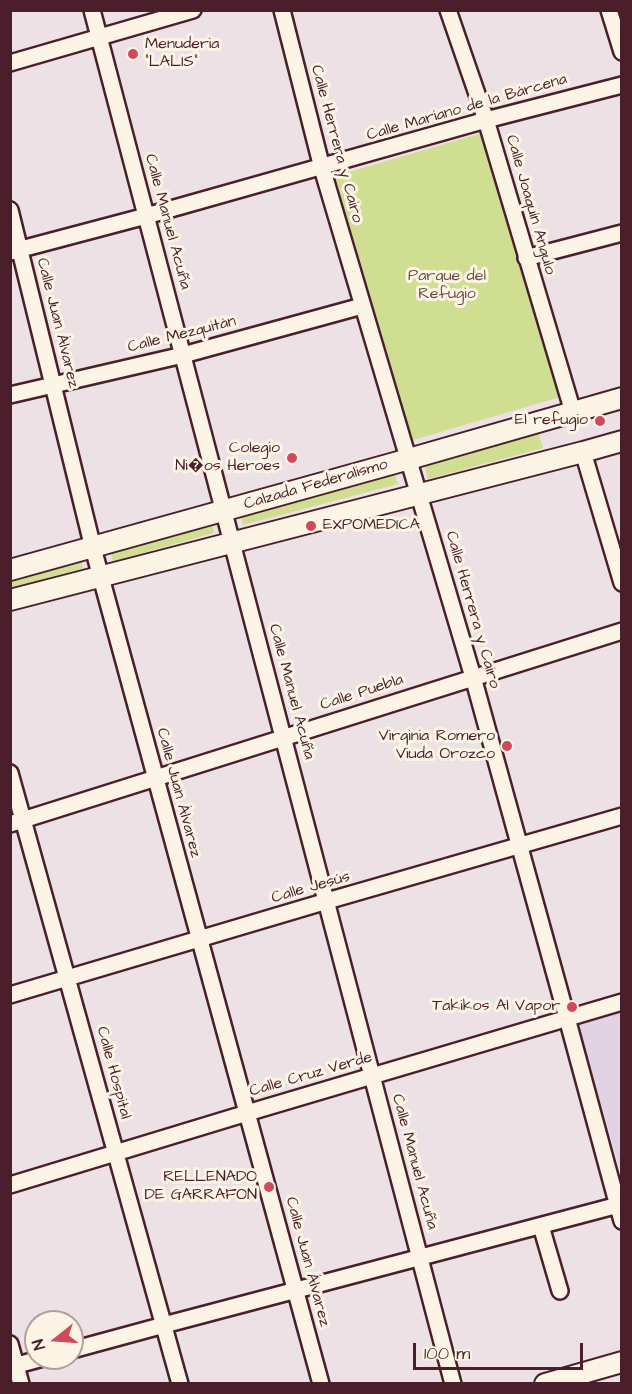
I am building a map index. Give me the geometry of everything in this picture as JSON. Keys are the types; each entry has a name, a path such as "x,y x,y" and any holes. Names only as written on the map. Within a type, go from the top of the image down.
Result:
{"main road":[{"name":"Calzada Federalismo","path":"10,570 621,398"},
{"name":"Calzada Federalismo","path":"10,600 621,441"},
{"path":"545,1383 621,1362"}],"street":[{"name":"Calle Manuel Acuña","path":"92,10 453,1383"},
{"path":"10,63 99,38 149,17 193,10"},
{"name":"Calle Herrera y Cairo","path":"282,10 322,168 473,677 619,1205 621,1221"},
{"name":"Calle Joaquín Angulo","path":"448,10 486,120 573,412"},
{"path":"609,10 621,52"},
{"name":"Calle Mariano de la Bárcena","path":"15,250 147,216 486,120 621,85"},
{"name":"Calle Juan Álvarez","path":"10,210 15,250 53,385 100,576 321,1383"},
{"path":"526,258 621,233"},
{"name":"Calle Mezquitán","path":"10,395 183,355 362,306"},
{"path":"583,452 621,583"},
{"name":"Calle Puebla","path":"17,822 621,631"},
{"name":"Calle Hospital","path":"10,773 17,822 68,977 180,1383"},
{"name":"Calle Jesús","path":"10,994 621,816"},
{"name":"Calle Cruz Verde","path":"10,1185 621,1002"},
{"path":"84,1347 619,1205"},
{"path":"541,1226 560,1291"},
{"path":"10,1344 13,1366 21,1383"}],"shaded area":[{"path":"622,1012 621,1173 578,1025"}],"green space":[{"name":"Parque del Refugio","path":"482,133 560,397 413,440 335,176"},
{"path":"537,428 543,448 428,479 423,461"},
{"path":"393,470 398,484 243,525 239,511"},
{"path":"211,520 214,533 113,561 109,547"},
{"path":"79,555 83,568 11,588 11,574"}],"place":[{"name":"Menuderia \"LALIS\"","path":"133,54"},
{"name":"El refugio","path":"600,421"},
{"name":"Colegio Ni�os Heroes","path":"292,458"},
{"name":"EXPOMEDICA","path":"311,526"},
{"name":"Virginia Romero Viuda Orozco","path":"507,746"},
{"name":"Takikos Al Vapor","path":"572,1007"},
{"name":"RELLENADO DE GARRAFON","path":"269,1187"}]}
